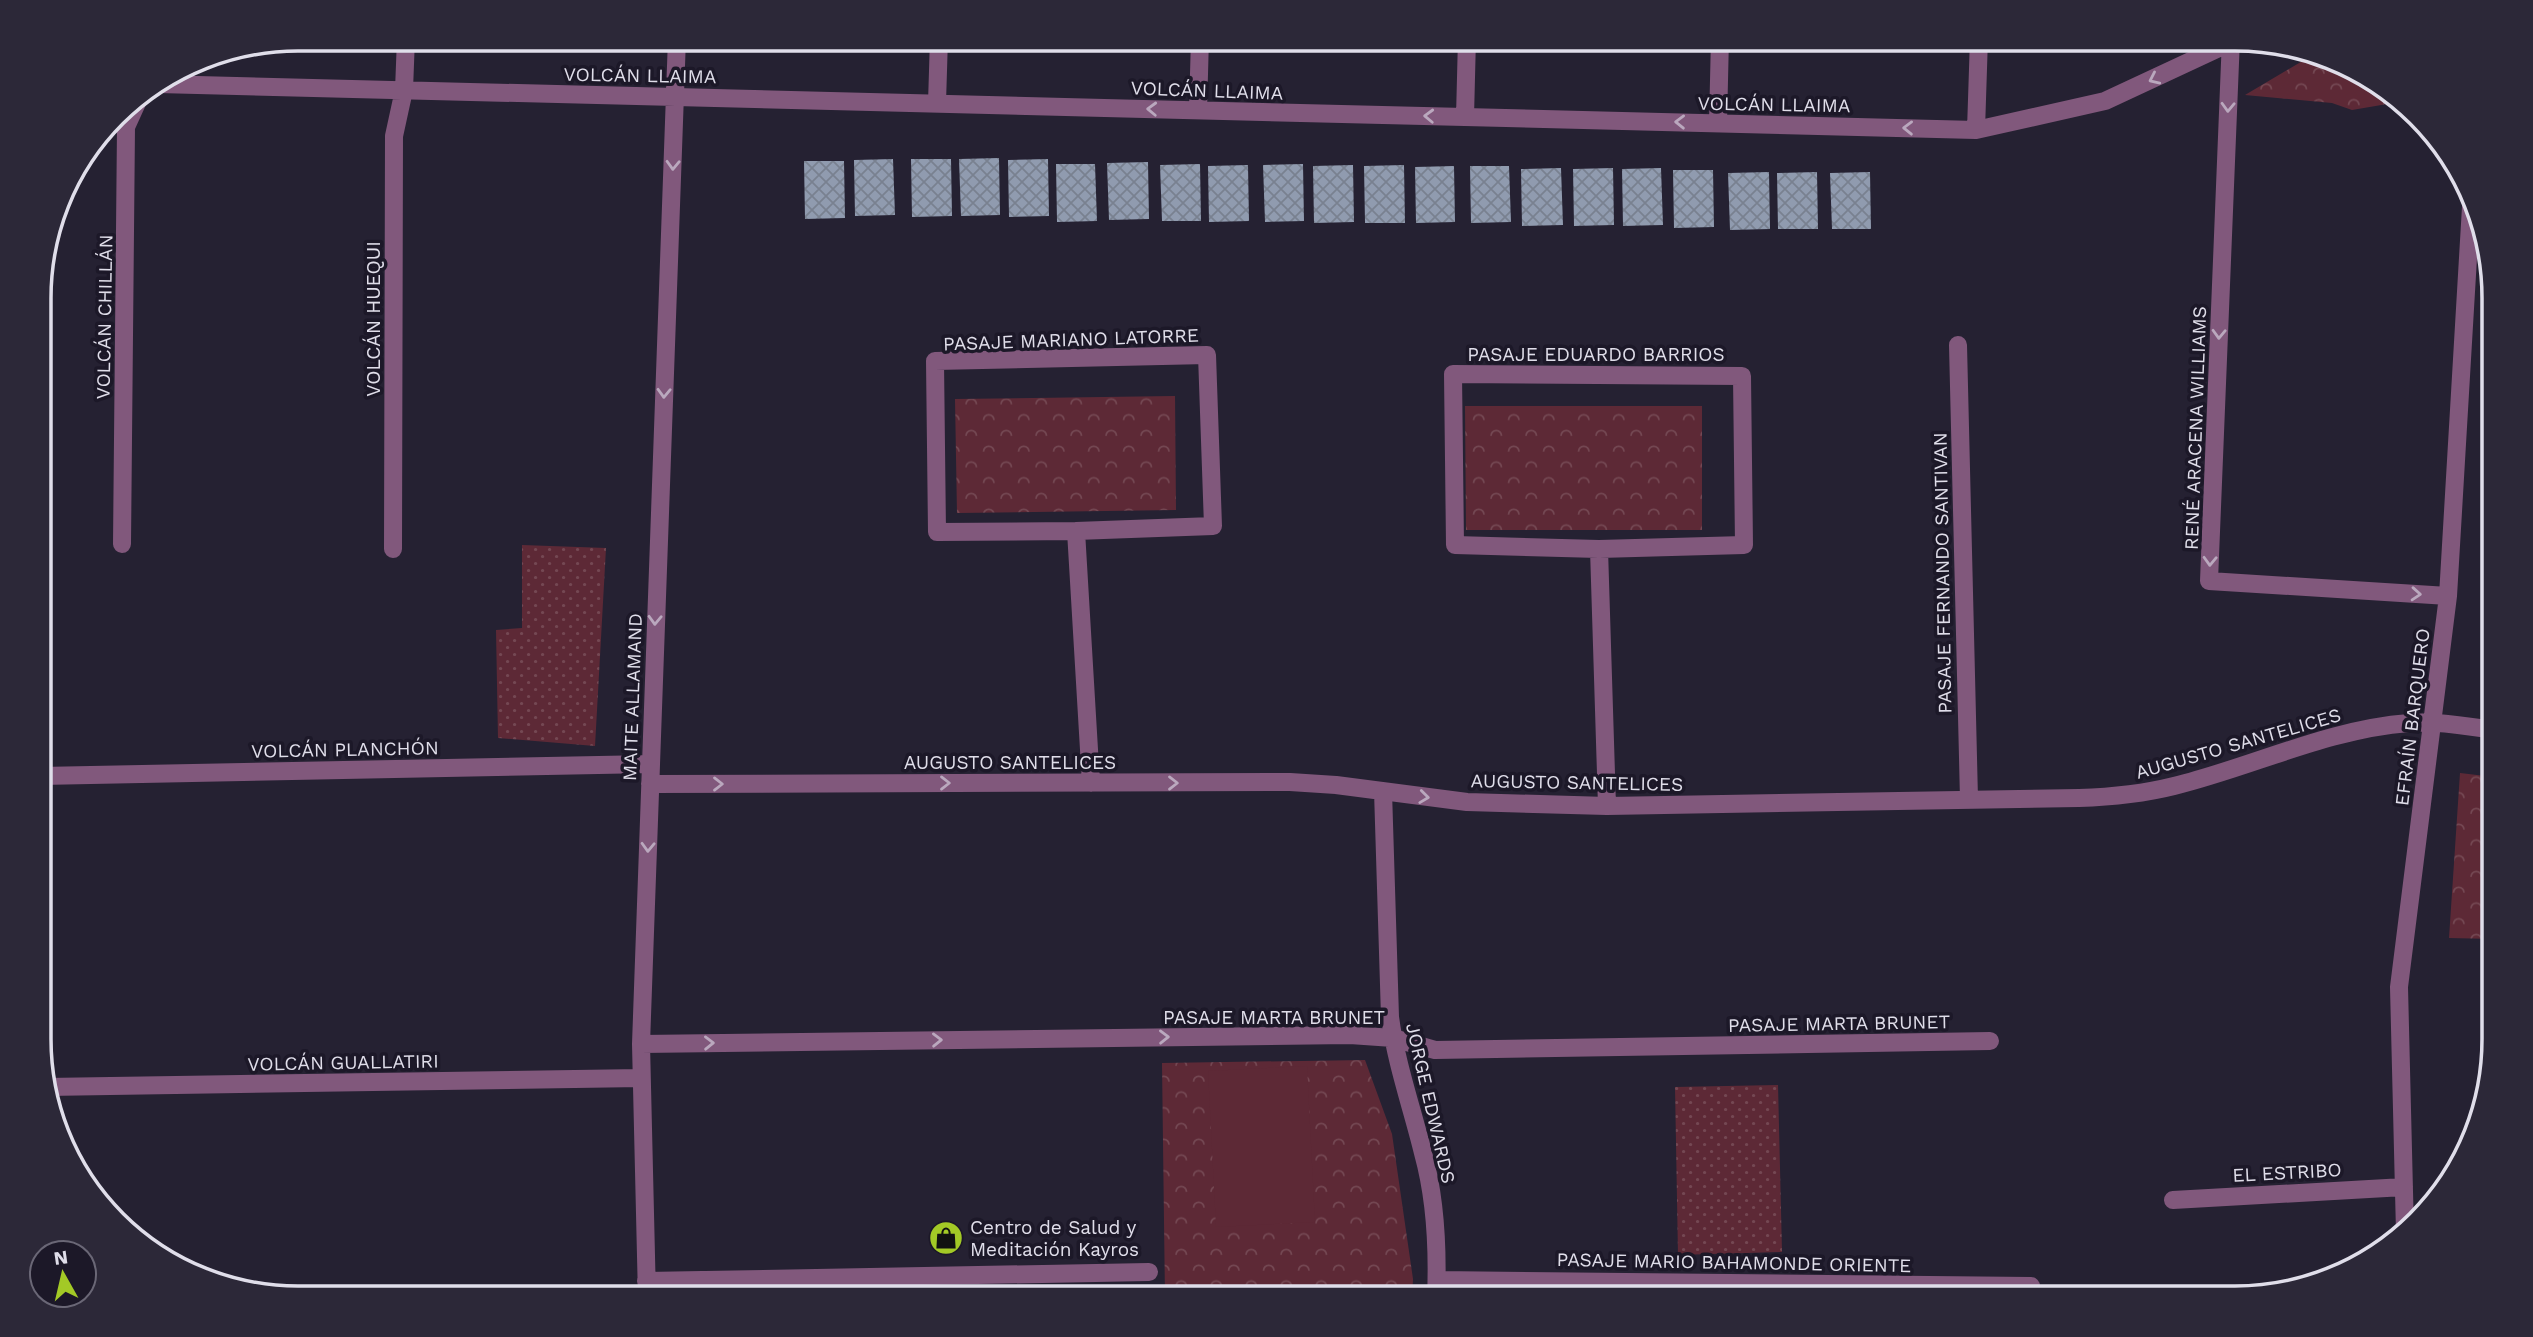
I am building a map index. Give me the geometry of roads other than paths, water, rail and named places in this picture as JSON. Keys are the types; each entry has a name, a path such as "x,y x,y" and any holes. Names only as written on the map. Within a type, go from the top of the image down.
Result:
{"street":[{"name":"VOLCÁN HUEQUI","path":"393,549 394,136 404,90 406,51"},
{"name":"MAITE ALLAMAND","path":"646,1286 641,1044 677,51"},
{"path":"937,103 939,51"},
{"path":"1198,110 1200,51"},
{"path":"1465,117 1467,51"},
{"path":"1718,123 1720,51"},
{"path":"1976,130 1979,51"},
{"name":"VOLCÁN LLAIMA","path":"173,84 1976,130 2105,101 2210,51"},
{"name":"RENÉ ARACENA WILLIAMS","path":"2233,51 2209,581 2448,596"},
{"name":"VOLCÁN CHILLÁN","path":"122,544 126,127 131,115"},
{"name":"EFRAÍN BARQUERO","path":"2405,1219 2399,988 2448,596 2470,222"},
{"name":"PASAJE FERNANDO SANTIVAN","path":"1958,345 1969,799"},
{"name":"PASAJE MARIANO LATORRE","path":"1207,355 1213,526 1076,531 937,531 936,361 1207,355"},
{"name":"PASAJE EDUARDO BARRIOS","path":"1453,374 1742,376 1744,545 1599,549 1455,545 1453,374"},
{"path":"1076,531 1091,783"},
{"path":"1599,549 1607,806"},
{"name":"AUGUSTO SANTELICES","path":"650,785 1290,782 1336,785 1467,802 1607,806 2079,799 2135,794 2176,786 2354,731 2434,722 2482,728"},
{"name":"VOLCÁN PLANCHÓN","path":"51,776 650,765"},
{"name":"JORGE EDWARDS","path":"1382,791 1387,991 1393,1038 1424,1156 1435,1217 1436,1286"},
{"name":"PASAJE MARTA BRUNET","path":"641,1044 1350,1035 1393,1038 1435,1050 1990,1041"},
{"name":"VOLCÁN GUALLATIRI","path":"55,1087 641,1078"},
{"name":"EL ESTRIBO","path":"2173,1200 2404,1187"},
{"path":"758,1286 1149,1272"}],"place":[{"name":"Centro de Salud y Meditación Kayros","path":"946,1238"}]}
